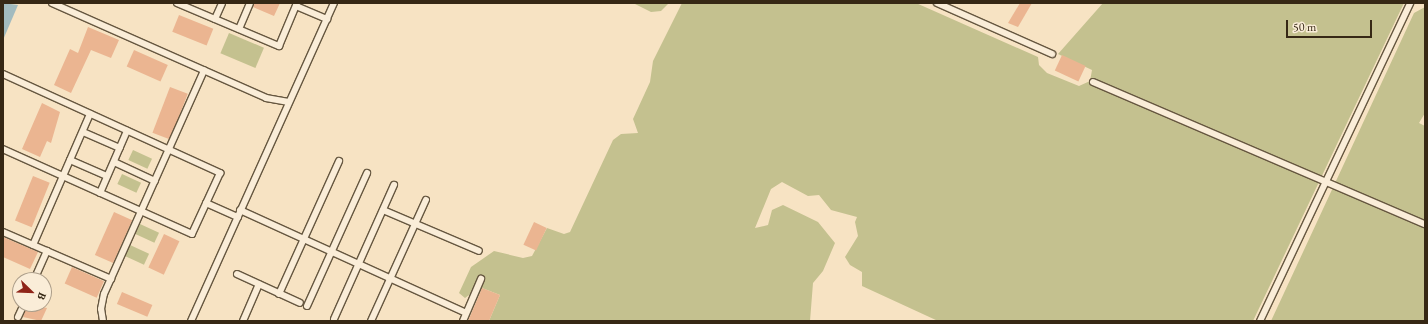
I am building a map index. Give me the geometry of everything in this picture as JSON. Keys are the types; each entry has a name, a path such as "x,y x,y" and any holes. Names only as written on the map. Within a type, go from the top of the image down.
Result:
{"lane":[{"path":"52,3 266,98 289,102"},
{"path":"177,3 278,46 296,4 327,19"},
{"path":"215,19 222,3"},
{"path":"239,29 250,3"},
{"path":"191,321 334,3"},
{"path":"937,3 1052,54"},
{"path":"1260,321 1410,3"},
{"path":"103,321 102,302 111,279 204,70"},
{"path":"3,74 220,173 192,234 3,149"},
{"path":"1093,82 1326,180 1425,224"},
{"path":"33,245 90,114"},
{"path":"100,193 127,131"},
{"path":"83,132 120,148"},
{"path":"70,160 107,176"},
{"path":"279,294 339,161"},
{"path":"114,162 155,181"},
{"path":"307,306 367,173"},
{"path":"334,318 394,185"},
{"path":"371,321 426,200"},
{"path":"206,203 238,217"},
{"path":"240,210 466,313"},
{"path":"383,210 479,251"},
{"path":"3,232 111,279"},
{"path":"38,272 47,251"},
{"path":"237,274 300,303"},
{"path":"463,321 481,279"},
{"path":"243,321 259,284"},
{"path":"18,318 21,312"}],"shaded area":[{"path":"633,3 669,3 661,11 651,12"},
{"path":"682,3 916,3 1038,57 1039,65 1047,73 1079,86 1090,81 1092,70 1058,54 1103,3 1404,3 1253,321 938,321 862,286 862,272 850,265 845,257 858,236 855,222 857,217 831,210 819,195 808,196 782,182 771,189 755,228 768,225 772,210 783,205 818,222 835,243 823,271 813,283 810,321 489,321 500,295 482,288 479,295 472,293 465,298 459,293 471,267 494,251 523,258 532,256 547,228 564,234 570,232 613,140 621,134 638,133 633,119 650,82 653,61"},
{"path":"1425,7 1425,113 1419,123 1425,126 1425,321 1271,321 1414,13"},
{"path":"229,33 264,48 255,68 220,53"},
{"path":"133,150 152,159 147,169 128,160"},
{"path":"122,174 141,183 136,193 117,184"},
{"path":"140,224 159,233 154,243 135,234"},
{"path":"130,245 149,254 144,265 125,256"}],"water":[{"path":"3,3 18,5 3,40"}],"building":[{"path":"254,3 280,3 274,16 253,7"},
{"path":"1020,3 1032,3 1018,27 1008,23"},
{"path":"179,15 213,29 207,46 172,32"},
{"path":"88,27 119,40 111,58 91,50 71,93 54,85 70,49 78,53"},
{"path":"134,50 168,65 160,81 127,66"},
{"path":"1062,55 1086,66 1078,81 1055,70"},
{"path":"170,87 188,94 170,140 152,133"},
{"path":"42,103 60,112 51,143 47,141 40,157 22,149"},
{"path":"33,176 50,183 32,227 15,221"},
{"path":"114,212 132,220 113,263 95,255"},
{"path":"534,222 547,228 536,251 523,245"},
{"path":"164,234 179,241 164,275 148,268"},
{"path":"3,237 38,252 30,269 3,257"},
{"path":"72,267 104,281 97,298 65,283"},
{"path":"482,288 500,295 489,321 468,321"},
{"path":"122,292 152,305 147,317 117,304"},
{"path":"25,312 45,312 41,321 23,317"}]}
